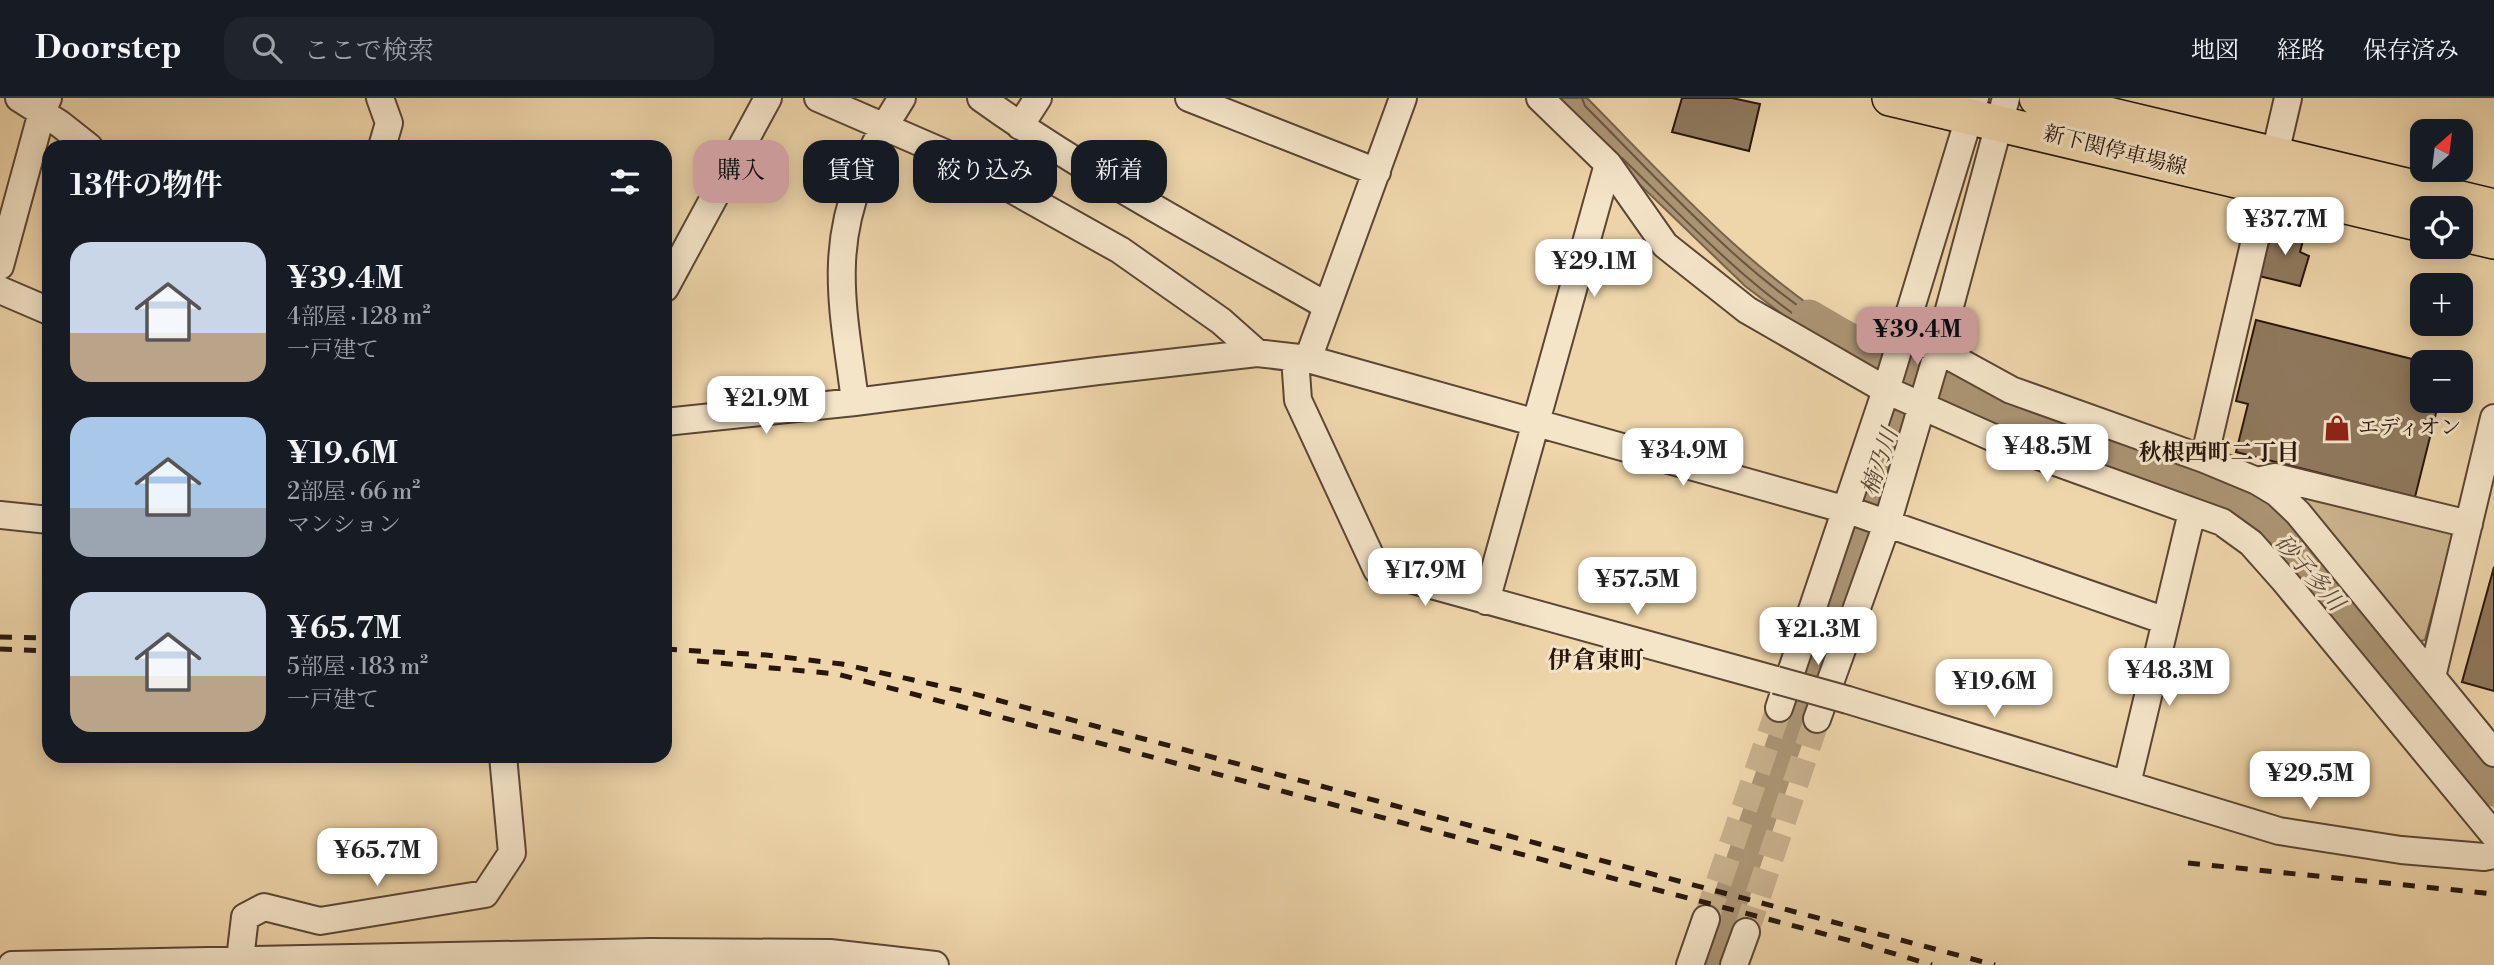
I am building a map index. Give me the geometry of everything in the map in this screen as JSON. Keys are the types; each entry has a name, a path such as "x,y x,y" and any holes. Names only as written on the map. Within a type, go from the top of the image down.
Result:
{"main road":[{"name":"新下関停車場線","path":"1890,98 1988,109 2271,172 2494,207"},
{"name":"新下関停車場線","path":"2037,98 2271,172 2410,220"},
{"path":"2473,236 2494,241"}],"street":[{"path":"19,98 45,105 82,140"},
{"path":"672,275 768,98"},
{"path":"818,98 954,156 1120,250 1221,321 1257,353"},
{"path":"855,402 842,262 847,217 866,160 902,98"},
{"path":"981,98 1020,126 1326,306"},
{"path":"1020,126 1038,98"},
{"path":"1189,98 1377,172"},
{"path":"1403,98 1326,306 1301,358 1298,400 1377,570 1848,700 2279,831 2401,850 2484,857 2494,855"},
{"path":"1540,98 1608,164 1665,245 1747,310 1904,395 2014,447 2222,523 2251,543 2494,835"},
{"path":"2204,459 2288,98"},
{"path":"381,99 389,123 385,140"},
{"path":"0,266 45,105"},
{"path":"1817,719 1866,516 1904,395 1902,336 1988,109"},
{"path":"1779,708 1866,516 1904,395 1937,354 1988,109"},
{"path":"1486,601 1534,421 1608,164"},
{"path":"0,290 42,308"},
{"path":"1902,336 2011,390 2204,459 2257,481 2277,493 2298,513 2494,753"},
{"path":"672,417 855,402 1257,353 1301,358 1866,516 2166,621"},
{"path":"2432,677 2469,524 2489,461 2494,418"},
{"path":"2257,481 2275,477 2469,524"},
{"path":"2127,784 2192,512"},
{"path":"0,515 42,519"},
{"path":"240,959 245,917 264,907 320,921 485,894 512,853 504,763"},
{"path":"1689,965 1706,919"},
{"path":"1734,965 1746,932"},
{"path":"12,965 650,952 816,953 935,965"}],"shaded area":[{"path":"2288,482 2455,528 2425,640 2413,643"}],"water":[{"path":"1550,98 1587,98 1681,194 1747,255 1817,311 1855,335 1843,353 1807,333 1745,286"}],"building":[{"path":"1682,98 1732,98 1760,104 1749,151 1672,132"},
{"path":"2274,225 2305,233 2300,252 2309,256 2300,286 2259,276"},
{"name":"エディオン","path":"2256,320 2410,358 2410,413 2436,413 2415,497 2236,452 2248,404 2236,401"},
{"path":"2494,567 2494,691 2462,682"}],"waterway":[{"name":"砂子多川","path":"1809,317 1903,369 1967,400 2067,441 2187,480 2254,514 2300,556 2397,679 2494,789"},
{"name":"楠乃川","path":"1708,965 1911,373"}],"tunnel":[{"path":"1706,919 1779,708"},
{"path":"1746,932 1817,719"}],"railway":[{"path":"0,637 42,638"},
{"path":"0,649 42,651"},
{"path":"672,649 766,655 842,664 967,692 1995,965"},
{"path":"697,661 837,674 1855,942 1932,965"},
{"path":"2188,863 2494,894"}],"place":[{"name":"エディオン","path":"2337,428"}],"district":[{"name":"秋根西町二丁目","path":"2219,453"},
{"name":"伊倉東町","path":"1596,661"}]}
